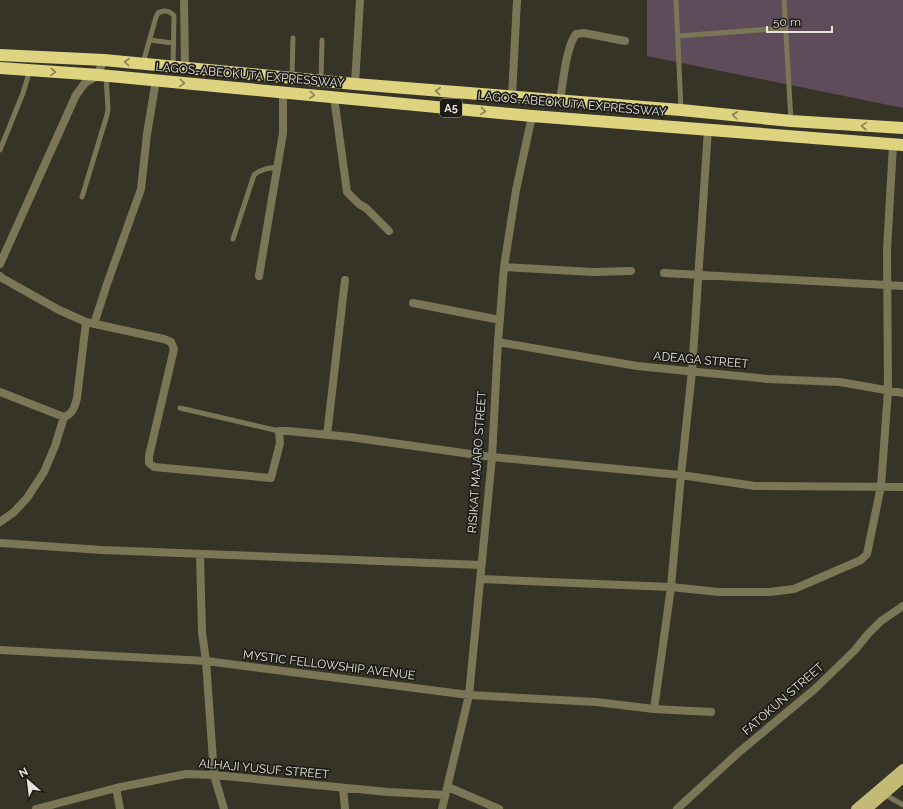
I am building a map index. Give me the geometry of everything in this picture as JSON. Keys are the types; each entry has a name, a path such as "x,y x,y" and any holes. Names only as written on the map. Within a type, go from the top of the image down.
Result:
{"highway":[{"name":"LAGOS-ABEOKUTA EXPRESSWAY","path":"0,55 143,63 355,84 681,110 791,121 903,128"},
{"name":"LAGOS-ABEOKUTA EXPRESSWAY","path":"0,68 156,80 532,116 898,145"}],"main road":[{"path":"856,809 903,769"},
{"path":"869,809 903,778"}],"street":[{"path":"184,0 185,67"},
{"path":"355,84 360,0"},
{"path":"512,96 517,0"},
{"path":"560,100 572,40 576,34 584,32 625,41"},
{"path":"103,76 98,73 104,60"},
{"path":"0,264 76,95 84,83 103,76"},
{"path":"1,521 14,512 44,472 55,446 64,417 68,416 74,408 90,323 107,284 141,189 147,134 156,80"},
{"path":"259,276 275,176 278,167 284,122 283,92"},
{"path":"334,97 347,192 359,204 366,208 389,232"},
{"name":"RISIKAT MAJARO STREET","path":"442,809 469,695 492,456 498,342 504,267 516,190 532,116"},
{"path":"654,709 671,587 692,371 708,129"},
{"path":"481,579 671,587 718,592 770,592 794,589 861,560 867,554 881,486 888,391 887,284 898,145"},
{"path":"504,267 593,272 631,271"},
{"path":"664,273 903,286"},
{"path":"0,276 59,310 90,323 164,339 171,342 174,348 149,456 149,463 154,467 271,478 280,443 279,431 350,437 492,456 681,475 755,486 903,487"},
{"path":"327,435 345,280"},
{"path":"413,303 500,320"},
{"name":"ADEAGA STREET","path":"498,342 637,366 768,379 840,382 888,391 903,392"},
{"path":"0,392 64,417"},
{"path":"0,543 102,550 481,566"},
{"path":"200,554 202,632 206,661 214,775 224,809"},
{"name":"FATOKUN STREET","path":"677,809 738,753 816,688 855,650 868,634 881,622 903,606"},
{"name":"MYSTIC FELLOWSHIP AVENUE","path":"0,650 206,661 469,695 596,702 654,709 711,712"},
{"name":"ALHAJI YUSUF STREET","path":"36,809 116,788 186,774 214,775 388,792 446,791"},
{"path":"116,788 120,809"},
{"path":"342,788 345,809"},
{"path":"446,791 499,809"}],"lane":[{"path":"676,0 681,110"},
{"path":"784,0 791,121"},
{"path":"143,63 156,16 158,13 166,11 172,13 174,16 172,42 173,66"},
{"path":"678,36 786,28"},
{"path":"292,78 293,38"},
{"path":"150,40 172,42"},
{"path":"321,81 322,40"},
{"path":"0,150 23,94 30,70"},
{"path":"82,198 107,115 108,109 103,76"},
{"path":"233,239 254,175 258,171 278,167"},
{"path":"180,408 279,431"},
{"path":"884,794 903,806"}],"shaded area":[{"path":"647,0 903,0 903,108 647,56"}]}
